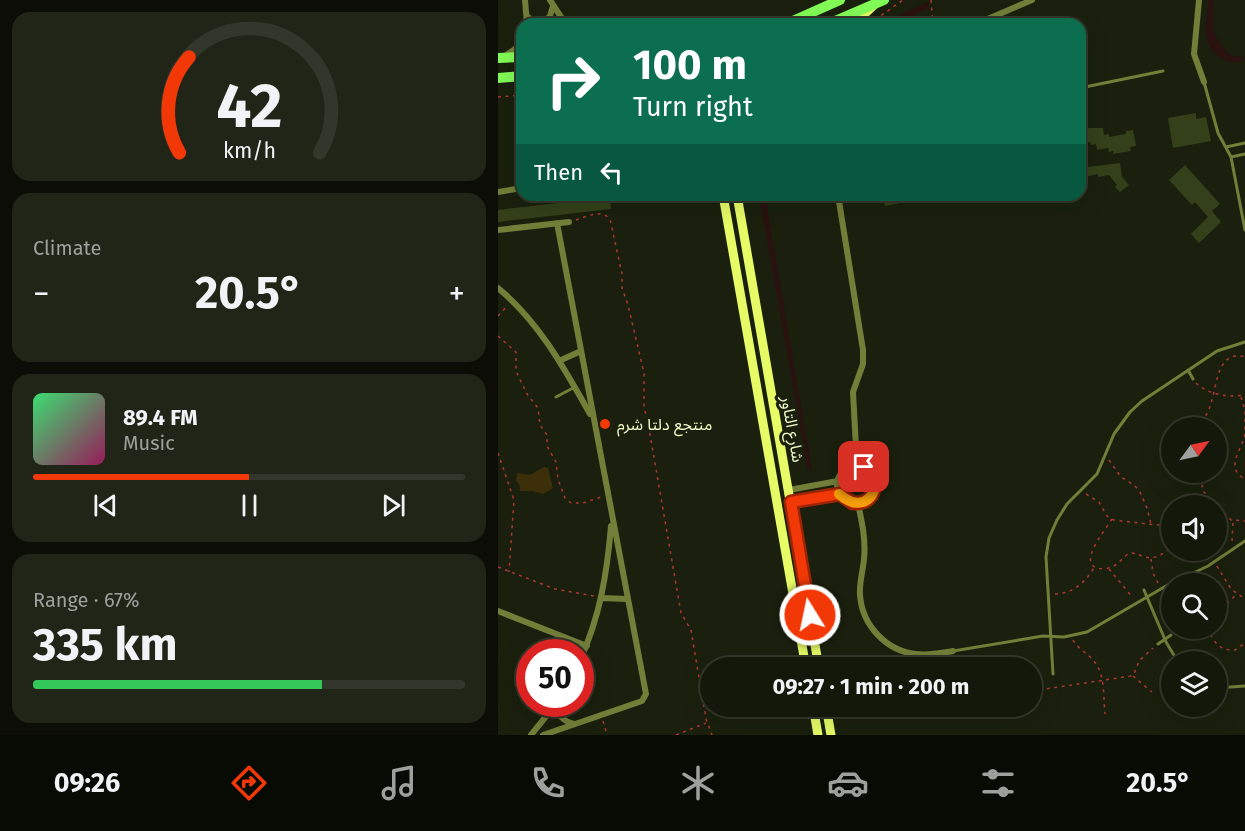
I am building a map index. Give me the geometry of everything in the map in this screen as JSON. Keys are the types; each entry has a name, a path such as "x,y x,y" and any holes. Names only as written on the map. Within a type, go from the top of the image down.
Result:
{"main road":[{"path":"800,18 840,0"},
{"path":"842,18 880,2"},
{"path":"861,18 880,2"},
{"path":"498,58 516,57"},
{"path":"498,78 516,76"},
{"name":"شارع التاور","path":"724,201 804,657"},
{"name":"شارع التاور","path":"737,201 817,657"},
{"path":"797,616 810,615"},
{"path":"815,717 818,735"},
{"path":"828,717 831,735"}],"street":[{"path":"525,0 527,16 530,18"},
{"path":"990,18 1032,0"},
{"path":"1199,0 1194,54 1204,82"},
{"path":"547,18 550,16 551,3"},
{"path":"551,3 565,18"},
{"path":"498,58 516,48"},
{"path":"498,192 516,189"},
{"path":"839,201 863,350 863,364 853,392 857,466"},
{"path":"498,230 569,222"},
{"path":"543,735 642,700 646,694 557,223"},
{"path":"498,288 535,326 559,361 593,419"},
{"path":"559,361 581,351"},
{"path":"857,466 864,467 873,476 875,488 869,499 858,504 848,501 840,494 838,481 846,468 857,466"},
{"path":"789,490 838,481"},
{"path":"791,502 840,494"},
{"path":"858,504 865,541 860,594 862,609 869,624 886,642 908,653 924,655 953,651"},
{"path":"589,639 602,598 612,520"},
{"path":"602,598 627,599"},
{"path":"498,611 569,639"},
{"path":"531,735 545,717"},
{"path":"561,717 574,724"}],"lane":[{"path":"1086,87 1162,71"},
{"path":"1204,82 1218,133 1231,157 1245,230"},
{"path":"1226,147 1245,143"},
{"path":"1231,157 1245,154"},
{"path":"1053,674 1046,557 1049,538 1061,512 1097,474 1118,426 1130,412 1217,351 1245,342"},
{"path":"1188,370 1193,379"},
{"path":"556,397 575,388"},
{"path":"1193,573 1232,552 1245,541"},
{"path":"953,651 1050,635 1072,636 1094,629 1161,589"},
{"path":"1144,590 1172,651"},
{"path":"1158,644 1165,640"},
{"path":"1227,687 1245,686"}],"path":[{"path":"878,18 903,0"},
{"path":"931,0 932,18"},
{"path":"498,97 516,96"},
{"path":"569,222 600,213 610,219 622,274 622,288 644,373 644,407 681,613 691,630 707,723 712,735"},
{"path":"498,316 512,301"},
{"path":"498,336 516,352 516,370 527,394 538,408 540,425 547,435 547,447 556,462 558,479 565,498 571,503 583,503 607,495"},
{"path":"1205,417 1222,364 1235,356 1245,357"},
{"path":"1193,379 1203,390 1214,394 1241,396 1245,394"},
{"path":"1241,396 1245,410 1245,433 1234,462 1237,473 1245,479"},
{"path":"498,453 514,500 509,572"},
{"path":"1105,454 1122,477 1140,492 1148,508 1152,524"},
{"path":"1205,483 1202,490 1233,521 1245,521"},
{"path":"1079,492 1094,497 1100,502 1107,516 1112,519 1161,524"},
{"path":"1112,519 1090,554 1090,562 1095,567 1115,566 1130,553 1151,558 1161,554"},
{"path":"1232,552 1233,521"},
{"path":"1151,558 1153,573 1161,586"},
{"path":"1202,561 1208,566"},
{"path":"1215,562 1227,585 1245,599"},
{"path":"498,567 555,589 602,598"},
{"path":"1047,594 1065,593 1077,587 1095,567"},
{"path":"1107,568 1137,603"},
{"path":"1227,603 1237,593"},
{"path":"1072,636 1077,647 1088,654 1098,666 1105,714"},
{"path":"1212,639 1222,649 1235,650 1245,643"},
{"path":"1133,676 1139,661 1158,644"},
{"path":"1053,674 1054,688"},
{"path":"1042,690 1133,676 1152,692"},
{"path":"601,715 607,735"},
{"path":"676,735 707,723"}],"shaded area":[{"path":"1209,0 1214,0 1213,24 1216,37 1232,56 1245,60 1231,62 1225,60 1211,48 1206,35"},
{"path":"929,2 929,8 909,18 896,18"},
{"path":"760,201 766,201 812,471 808,470"},
{"path":"544,467 548,468 553,488 543,494 520,491 516,480 517,473 530,475"}],"building":[{"path":"1196,113 1196,119 1206,117 1211,141 1173,148 1168,118"},
{"path":"1103,128 1104,135 1109,134 1109,137 1126,134 1126,131 1133,130 1136,146 1130,147 1131,151 1113,154 1113,151 1109,152 1108,148 1097,150 1096,144 1086,143 1086,129"},
{"path":"1120,163 1122,177 1129,185 1120,192 1109,175 1086,177 1086,167"},
{"path":"1185,165 1220,204 1212,211 1221,222 1199,243 1191,234 1208,217 1195,202 1192,205 1169,180"},
{"path":"576,201 610,201 611,209 498,222 498,210"},
{"path":"884,201 910,201 885,206"}],"slow traffic":[{"path":"839,494 848,501 858,504 869,499 875,488"}],"place":[{"name":"منتجع دلتا شرم","path":"605,424"}],"route":[{"path":"810,615 791,502 840,494 853,503 864,502 873,494 875,488 873,476 864,467"}]}
